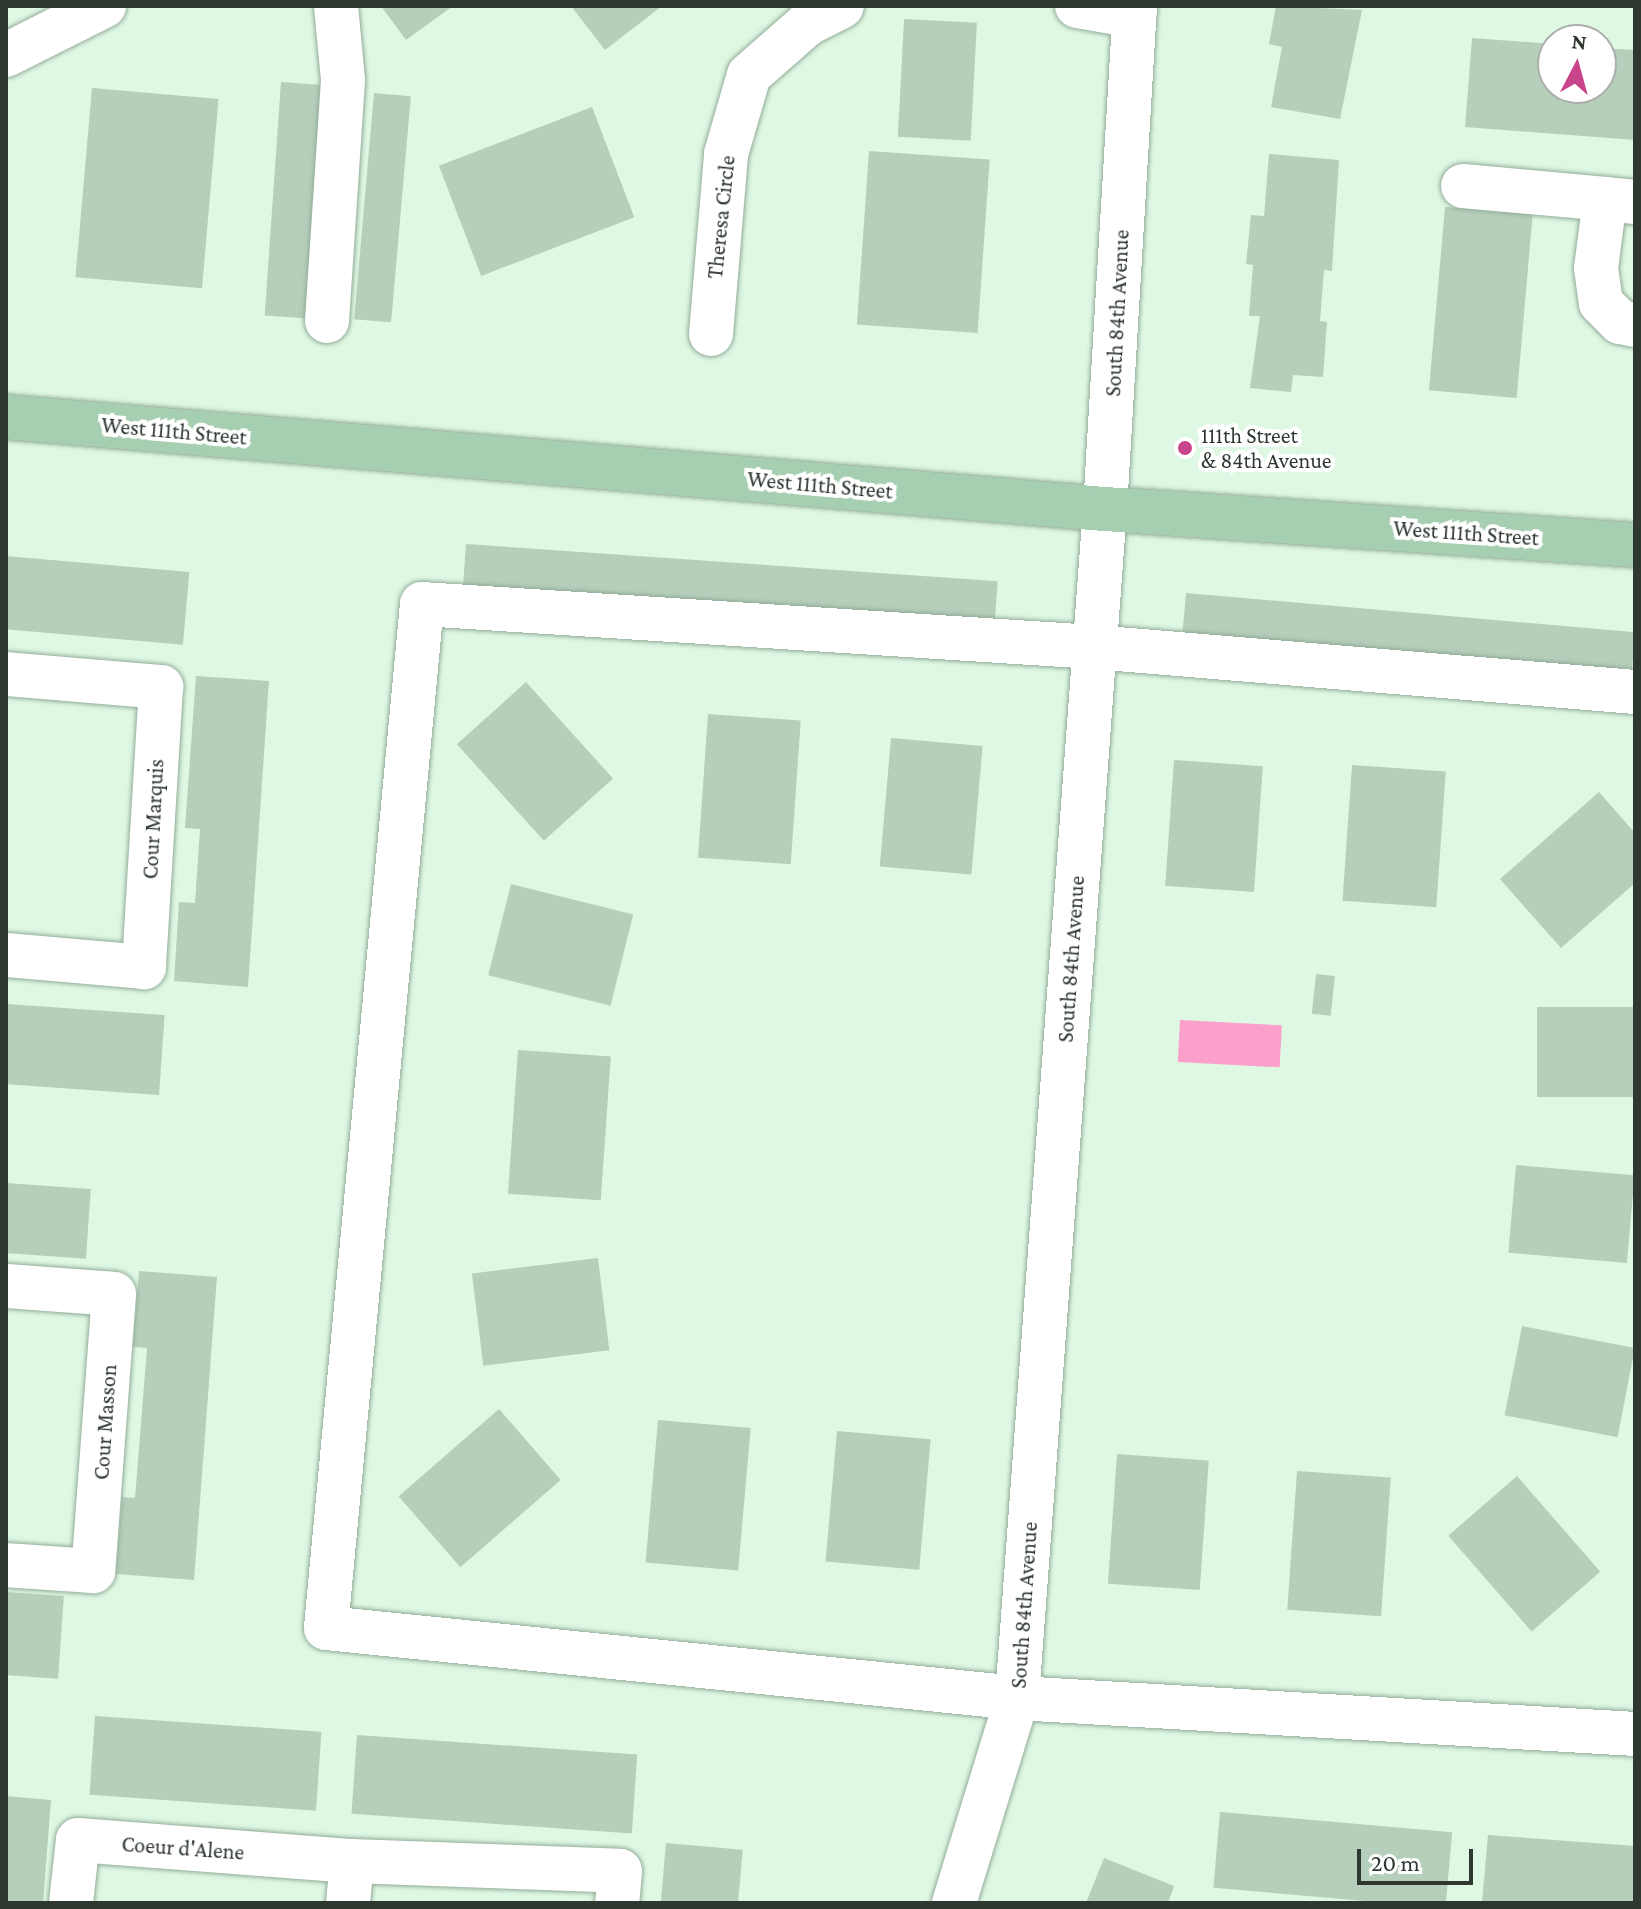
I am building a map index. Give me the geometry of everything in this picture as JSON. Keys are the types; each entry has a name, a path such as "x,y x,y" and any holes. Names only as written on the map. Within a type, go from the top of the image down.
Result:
{"main road":[{"name":"West 111th Street","path":"6,417 1105,509 1635,545"}],"street":[{"path":"6,55 104,6"},
{"path":"327,321 343,80 336,6"},
{"name":"Theresa Circle","path":"711,334 726,154 749,75 807,24 842,6"},
{"path":"1077,6 1134,11"},
{"name":"South 84th Avenue","path":"954,1903 1017,1698 1105,509 1134,11"},
{"path":"1463,186 1620,200 1596,268 1601,303 1620,322 1635,325"},
{"path":"1635,692 1094,647 422,604 326,1628 1017,1698 1635,1734"},
{"name":"Cour Marquis","path":"6,674 161,687 144,967 6,955"},
{"name":"Cour Masson","path":"6,1286 114,1294 93,1571 6,1565"},
{"name":"Coeur d'Alene","path":"71,1903 78,1840 350,1882 620,1871 617,1903"}],"shaded area":[{"path":"1180,1020 1282,1025 1280,1067 1178,1062"}],"building":[{"path":"381,6 453,6 406,40"},
{"path":"571,6 662,6 605,50"},
{"path":"1276,6 1362,10 1340,119 1271,107 1282,47 1269,44"},
{"path":"904,19 977,23 971,141 898,137"},
{"path":"1472,38 1537,43 1537,104 1617,104 1617,49 1635,50 1635,140 1465,127"},
{"path":"281,82 324,85 308,318 265,315"},
{"path":"92,88 219,99 202,288 75,277"},
{"path":"374,93 411,96 391,322 354,319"},
{"path":"592,107 634,217 481,276 439,166"},
{"path":"869,151 990,159 978,333 857,325"},
{"path":"1269,154 1339,160 1332,271 1324,270 1320,321 1327,322 1323,377 1293,375 1291,392 1250,388 1260,316 1249,316 1253,265 1246,264 1251,215 1264,216"},
{"path":"1445,207 1533,215 1517,398 1429,390"},
{"path":"466,544 998,581 995,623 463,586"},
{"path":"6,556 189,572 183,645 6,629"},
{"path":"1186,593 1635,632 1632,675 1182,636"},
{"path":"196,676 269,681 248,987 174,981 179,902 195,903 200,829 185,828"},
{"path":"526,682 613,779 544,841 457,744"},
{"path":"708,714 801,720 791,864 698,858"},
{"path":"891,738 983,746 971,875 880,867"},
{"path":"1174,760 1263,766 1254,892 1165,886"},
{"path":"1352,765 1446,772 1436,907 1343,901"},
{"path":"1599,792 1635,833 1635,883 1561,948 1500,879"},
{"path":"511,884 633,914 611,1006 488,975"},
{"path":"1316,974 1335,976 1331,1016 1312,1014"},
{"path":"6,1004 165,1015 159,1095 6,1084"},
{"path":"1537,1007 1635,1007 1635,1097 1537,1097"},
{"path":"518,1050 611,1056 601,1200 508,1194"},
{"path":"1516,1165 1635,1175 1627,1263 1508,1253"},
{"path":"6,1183 91,1189 86,1259 6,1253"},
{"path":"598,1258 609,1350 483,1366 472,1273"},
{"path":"139,1271 217,1277 194,1580 116,1574 122,1497 135,1498 147,1348 133,1347"},
{"path":"1522,1326 1635,1348 1618,1437 1505,1415"},
{"path":"499,1409 561,1480 460,1567 399,1496"},
{"path":"658,1420 751,1428 738,1571 646,1562"},
{"path":"837,1431 931,1439 919,1570 826,1562"},
{"path":"1117,1454 1209,1460 1200,1590 1108,1584"},
{"path":"1297,1471 1391,1478 1381,1616 1287,1610"},
{"path":"1517,1476 1600,1572 1532,1632 1448,1536"},
{"path":"6,1592 64,1596 58,1679 6,1675"},
{"path":"95,1716 321,1732 316,1811 89,1795"},
{"path":"357,1735 637,1755 632,1833 351,1814"},
{"path":"6,1796 51,1800 43,1903 6,1903"},
{"path":"1220,1812 1452,1832 1446,1903 1388,1903 1213,1888"},
{"path":"1488,1835 1635,1846 1635,1903 1482,1903"},
{"path":"666,1843 743,1850 738,1903 661,1903"},
{"path":"1104,1858 1174,1886 1168,1903 1086,1903"}],"place":[{"name":"111th Street & 84th Avenue","path":"1185,448"}]}
